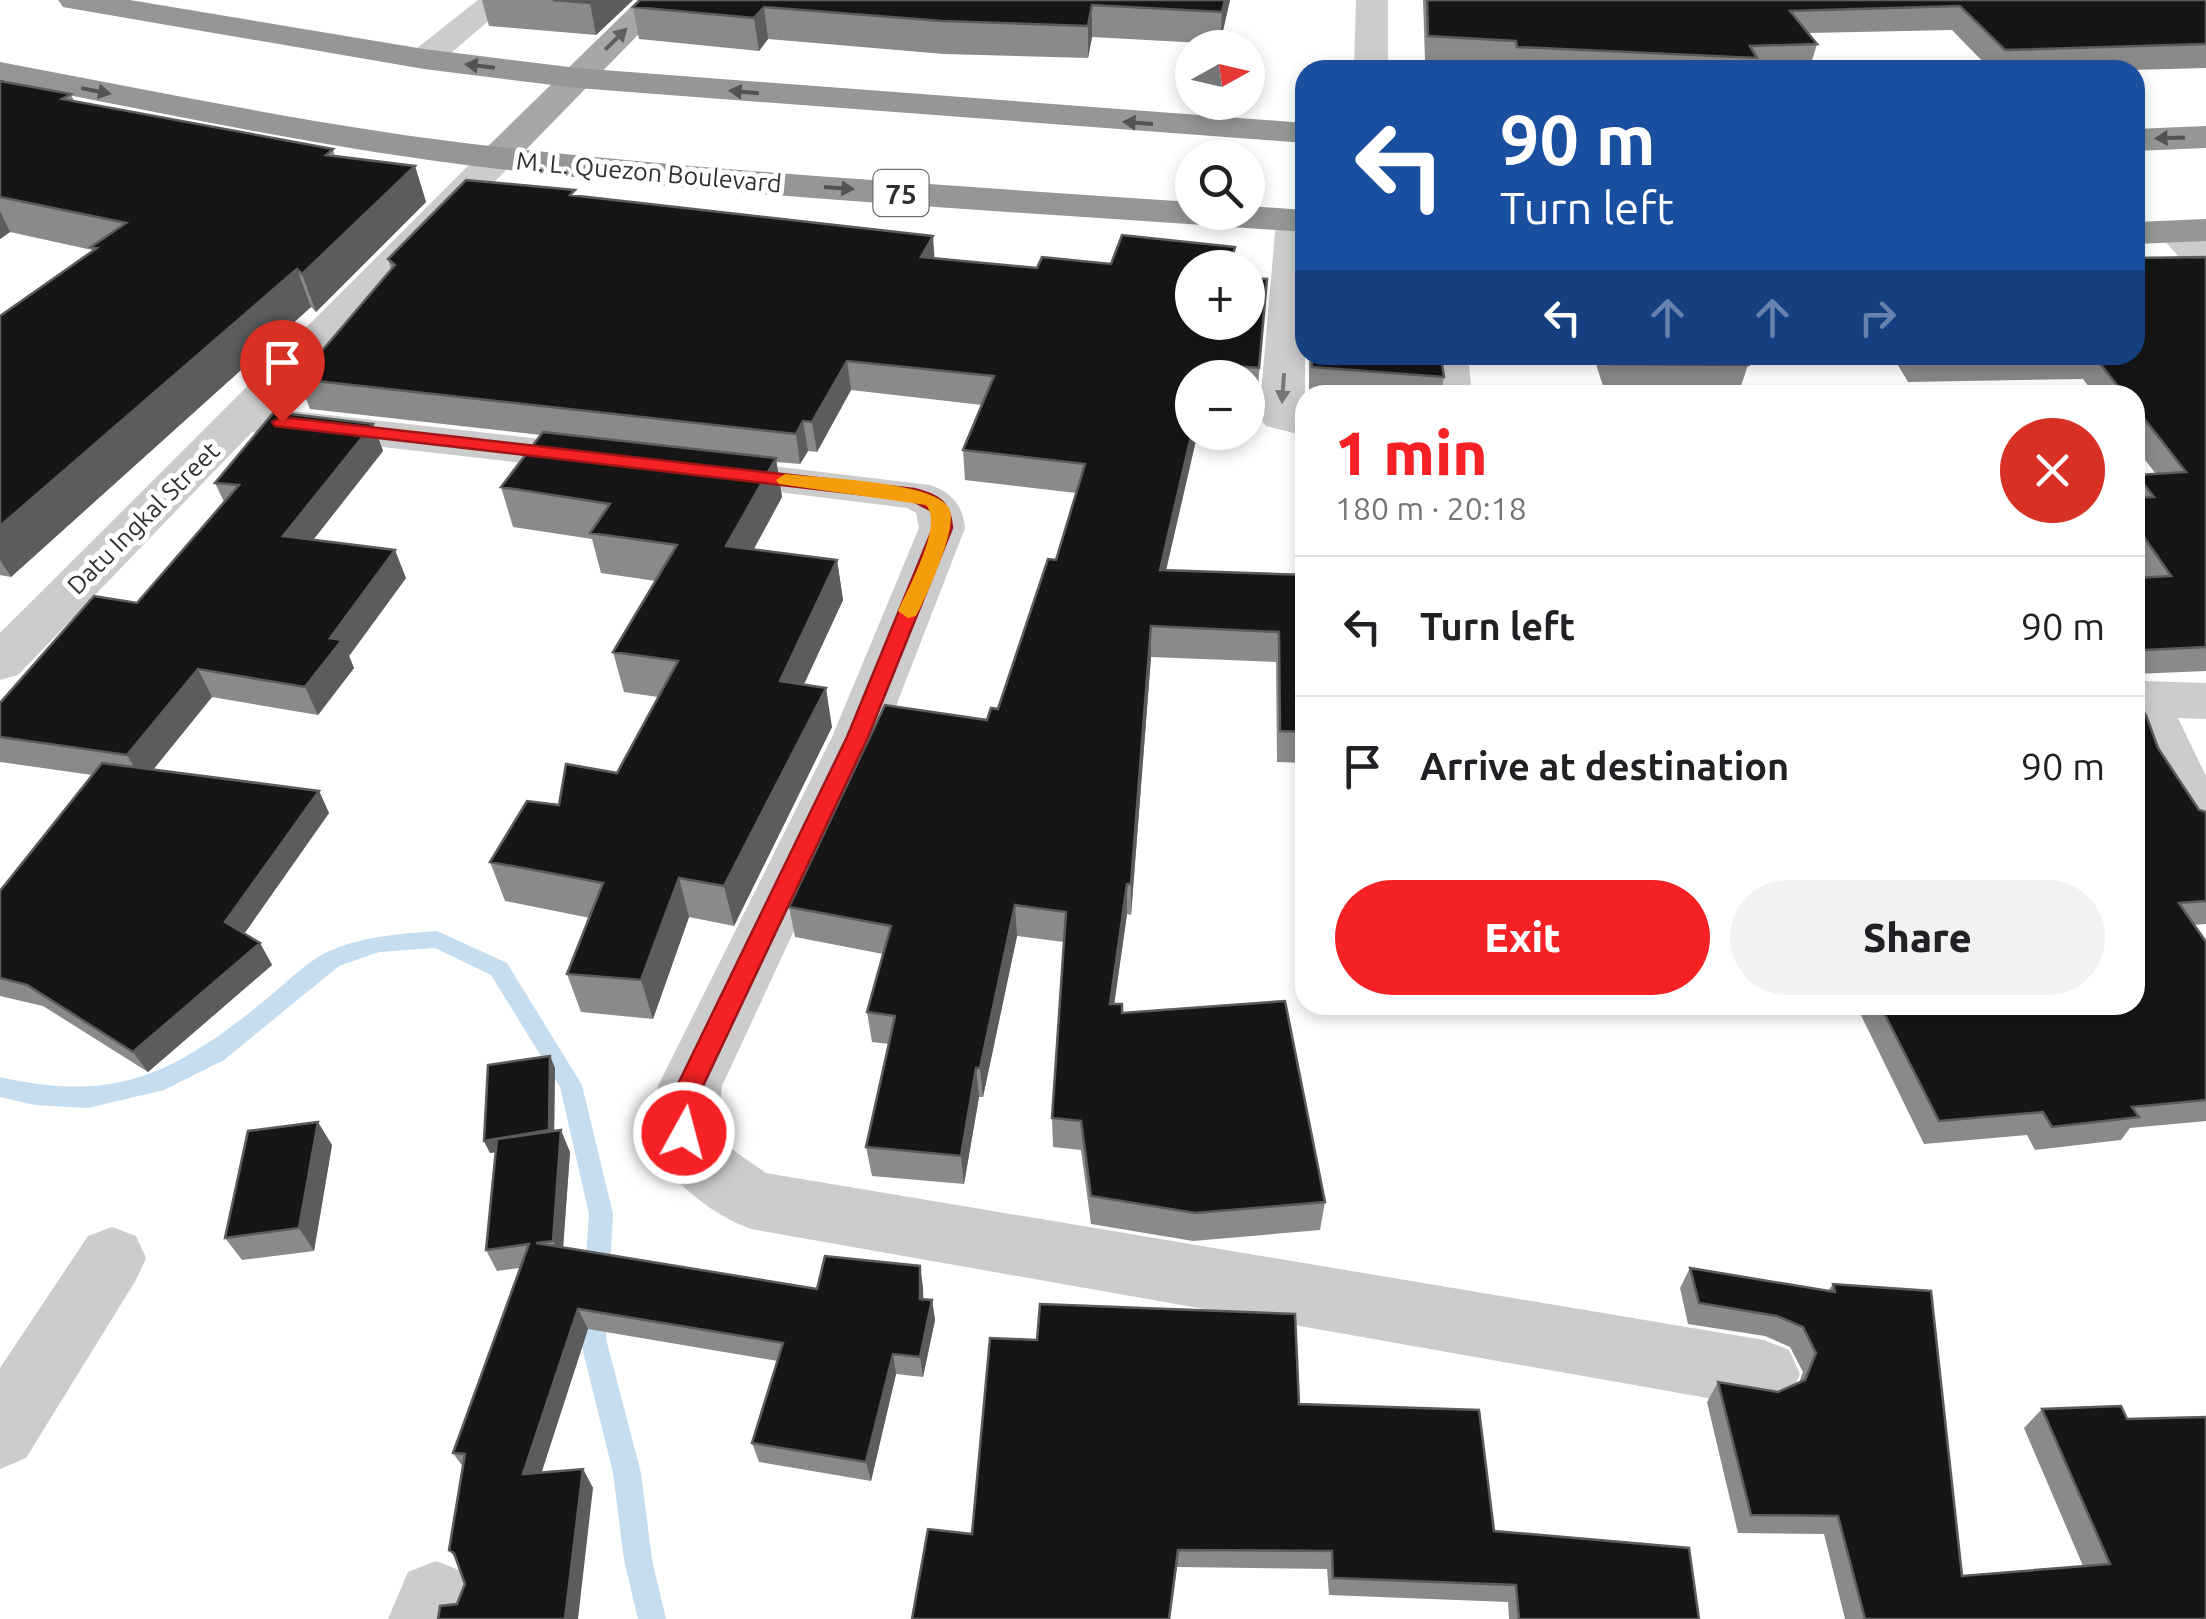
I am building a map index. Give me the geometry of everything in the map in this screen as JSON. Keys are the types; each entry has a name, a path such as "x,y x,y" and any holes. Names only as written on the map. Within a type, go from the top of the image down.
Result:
{"highway":[{"path":"74,0 123,4 424,59 577,78 1295,132"},
{"name":"M. L. Quezon Boulevard","path":"0,72 326,133 497,158 821,187 1295,221"},
{"path":"2145,140 2206,137"},
{"path":"2145,233 2191,231"}],"main road":[{"path":"497,158 656,0"}],"street":[{"path":"424,59 496,0"},
{"path":"1371,60 1372,0"},
{"name":"Datu Ingkal Street","path":"0,663 497,158"},
{"path":"2191,231 2206,264"},
{"path":"1295,273 1281,418 1295,422"},
{"path":"242,418 914,494 932,501 941,510 942,528 858,737 690,1086 684,1133 704,1165 751,1200 1764,1374"},
{"path":"2145,699 2206,701"},
{"path":"2145,710 2173,770 2206,818"},
{"path":"0,1432 112,1258"}],"building":[{"path":"640,0 1225,0 1222,12 1092,5 1088,26 942,21 764,7 754,18 633,7"},
{"path":"1427,0 2206,0 2206,44 2005,50 1960,6 1790,11 1817,44 1750,46 1757,58 1517,47 1516,41 1428,36"},
{"path":"0,81 71,94 62,99 333,149 326,155 415,166 302,274 297,269 0,526 0,316 126,223 0,197"},
{"path":"466,180 575,190 570,195 933,236 921,257 1037,268 1042,257 1111,264 1122,235 1235,247 1175,250 1175,340 1262,340 1260,360 1175,360 1175,450 1188,450 1160,570 1295,575 1295,732 1280,731 1279,632 1151,626 1131,884 1127,884 1110,1004 1122,1004 1122,1013 1285,1001 1325,1202 1195,1213 1091,1196 1081,1121 1052,1118 1066,912 1015,905 980,1068 976,1068 961,1156 866,1147 895,1016 867,1012 891,926 789,907 885,705 987,720 991,708 998,709 1048,559 1056,560 1085,464 963,450 994,376 847,361 812,422 803,421 796,434 298,379 395,265 388,259"},
{"path":"2206,257 2206,647 2145,650 2145,577 2171,576 2145,538 2145,497 2154,497 2145,485 2145,475 2186,472 2145,420 2145,385 2117,385 2101,365 2145,365 2145,258"},
{"path":"1442,365 1444,377 1312,367"},
{"path":"274,412 373,424 283,536 395,550 330,638 342,640 305,687 198,669 127,755 0,737 0,703 94,596 137,603 239,485 215,483"},
{"path":"543,432 776,458 726,546 837,560 780,681 826,688 724,886 679,878 641,980 567,974 603,883 490,862 527,801 559,805 566,764 617,773 678,661 613,652 677,545 590,533 610,504 501,487"},
{"path":"2145,714 2158,748 2199,810 2206,812 2206,901 2179,903 2206,942 2206,1100 2132,1107 2139,1117 2052,1127 2043,1112 1939,1121 1885,1015 2145,1015"},
{"path":"102,763 319,791 225,922 260,943 133,1052 27,985 0,978 0,891"},
{"path":"550,1056 549,1130 484,1141 488,1065"},
{"path":"318,1122 299,1228 225,1238 248,1131"},
{"path":"561,1130 553,1241 536,1243 817,1289 825,1256 920,1266 920,1299 932,1300 920,1357 893,1354 866,1462 752,1443 783,1343 578,1309 523,1474 583,1469 565,1619 438,1619 440,1606 457,1604 465,1584 454,1553 449,1550 465,1454 453,1453 529,1244 486,1250 497,1139"},
{"path":"1690,1268 1835,1292 1833,1284 1931,1291 1962,1576 2110,1564 2042,1409 2121,1406 2127,1419 2206,1417 2206,1619 1865,1619 1838,1516 1751,1515 1718,1382 1778,1392 1805,1380 1816,1353 1803,1327 1777,1316 1699,1303"},
{"path":"1040,1304 1295,1314 1299,1404 1479,1410 1494,1531 1689,1548 1699,1619 1519,1619 1516,1585 1333,1578 1332,1551 1178,1550 1169,1619 912,1619 928,1529 972,1534 990,1338 1037,1340"}],"waterway":[{"path":"0,1087 35,1095 88,1098 156,1083 216,1053 331,960 379,944 437,939 499,969 571,1085 601,1214 593,1339 627,1473 638,1560 652,1619"}],"slow traffic":[{"path":"785,480 914,494 932,501 941,510 942,528 908,611"}],"route":[{"path":"282,422 914,494 932,501 941,510 942,528 858,737 690,1086 684,1133"}]}
